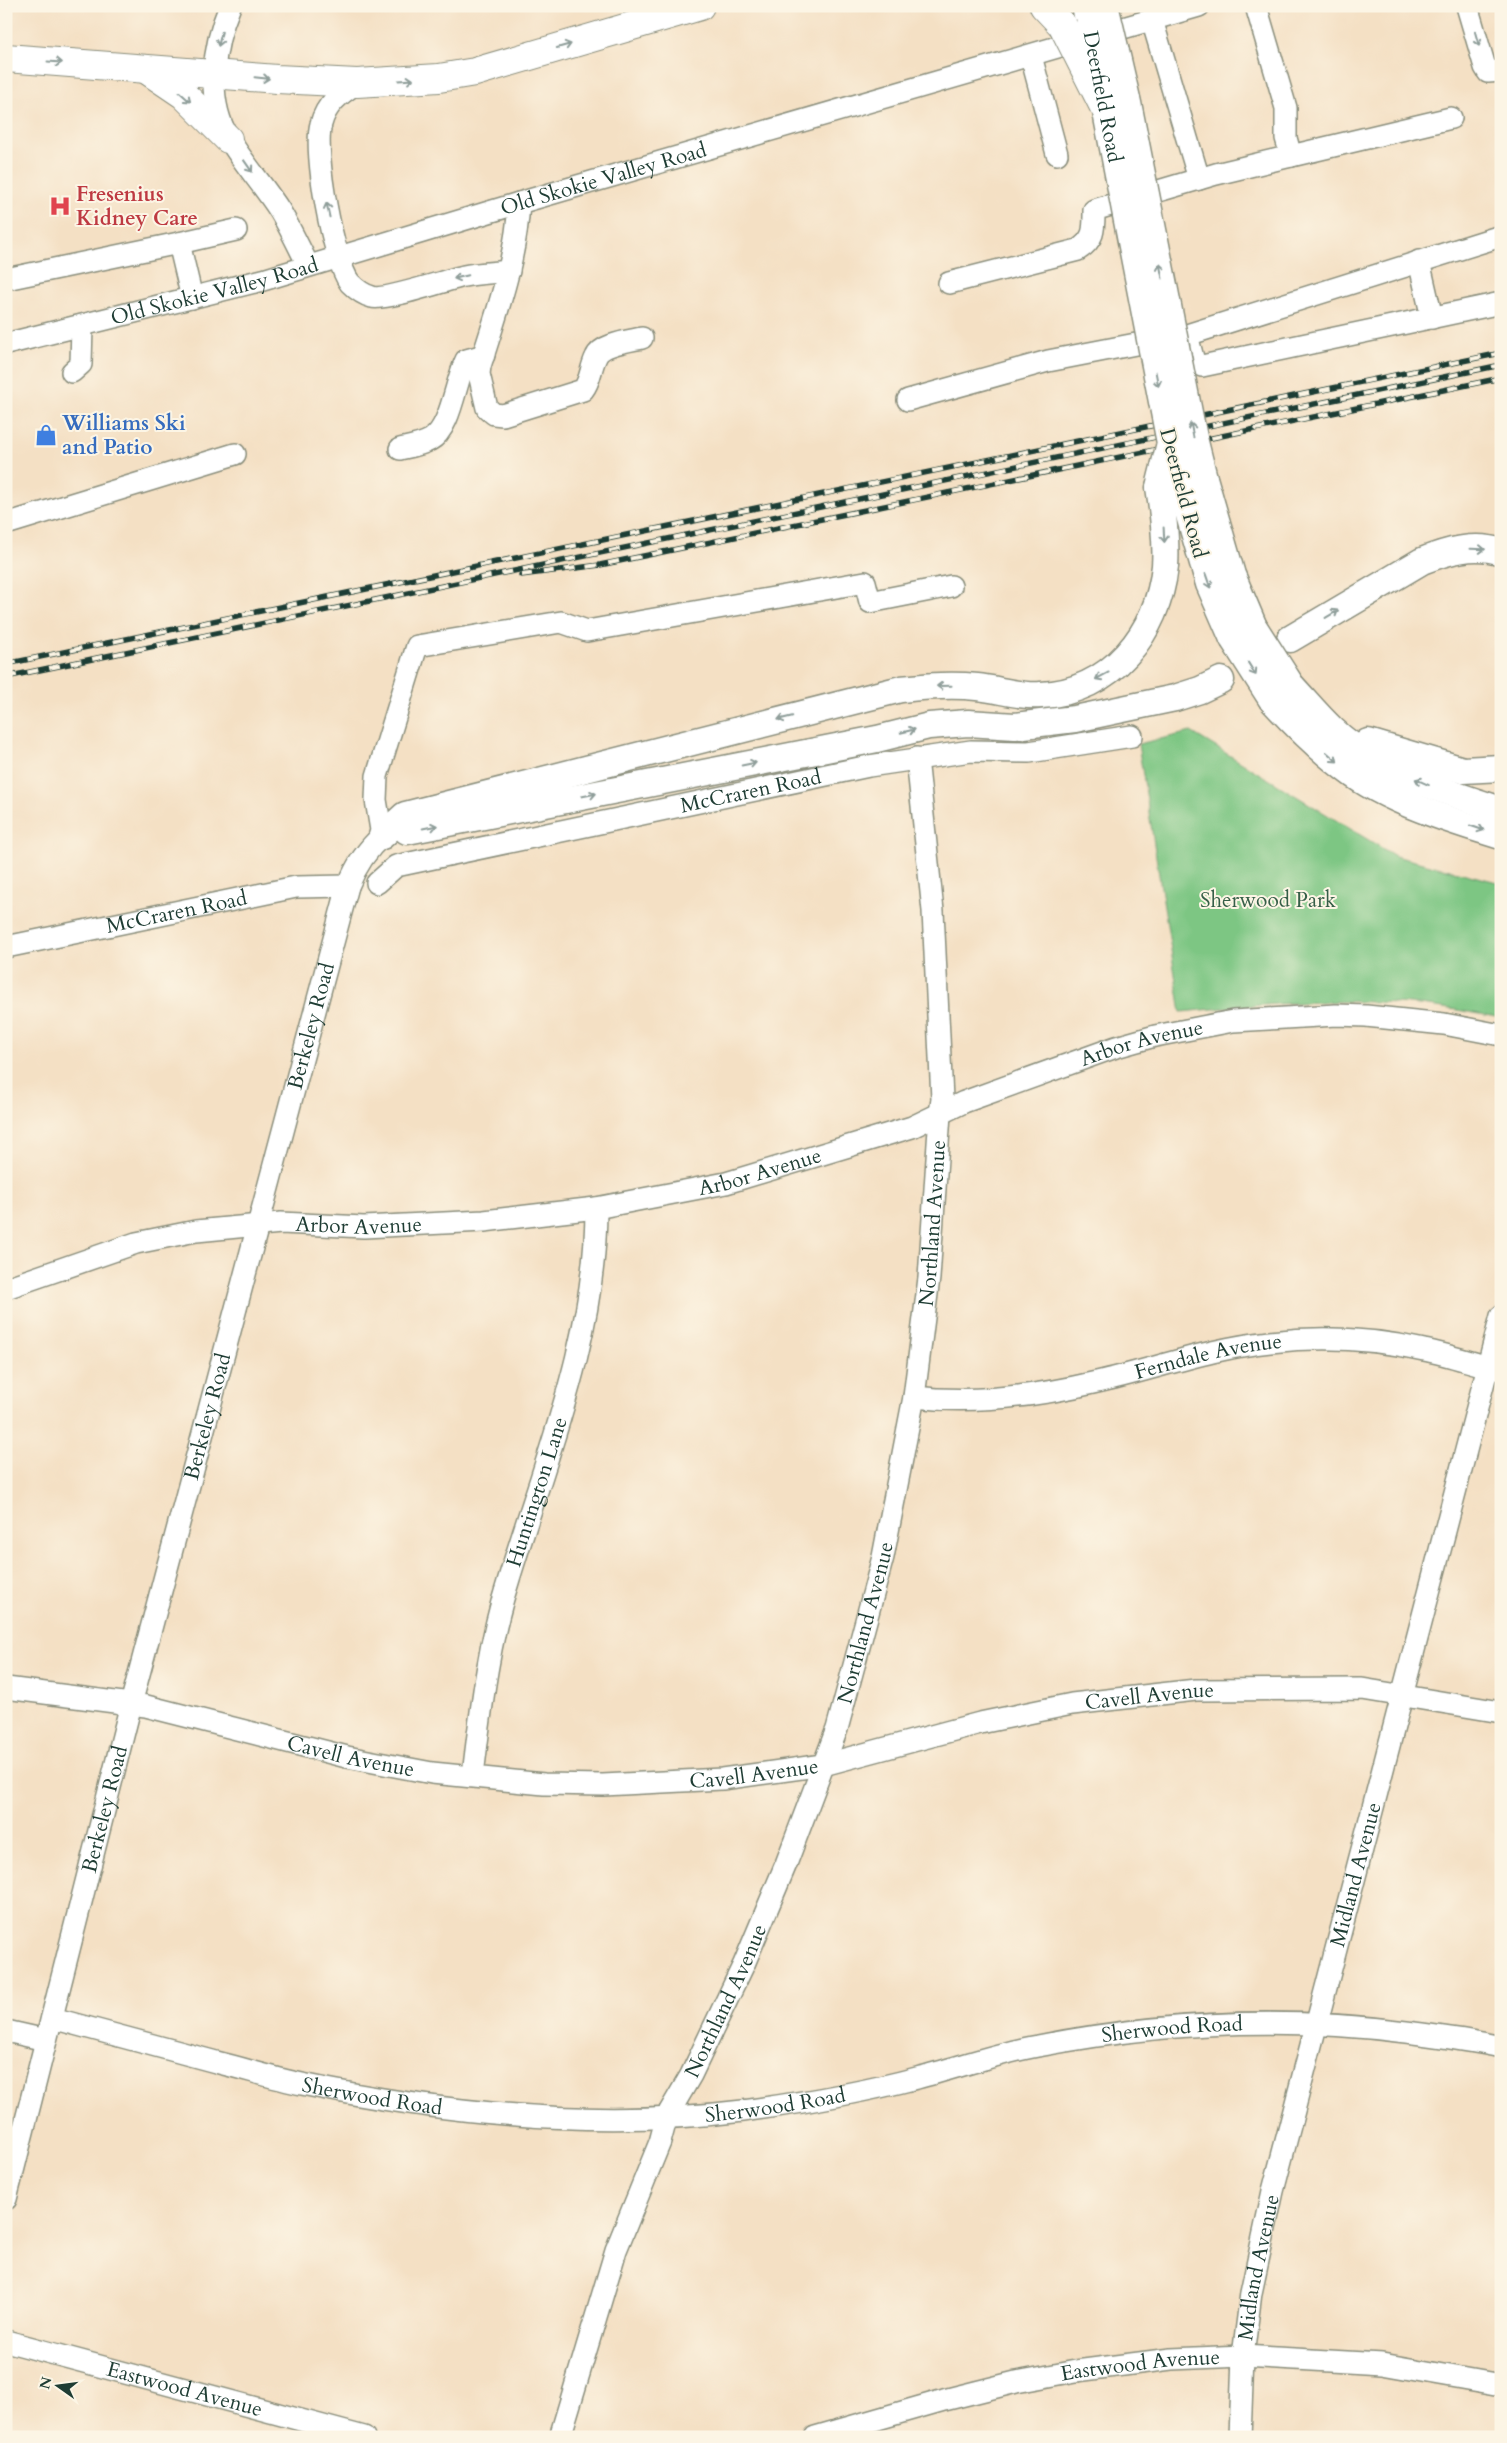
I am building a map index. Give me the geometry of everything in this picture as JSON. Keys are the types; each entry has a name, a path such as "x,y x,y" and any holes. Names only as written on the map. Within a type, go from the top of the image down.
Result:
{"highway":[{"path":"6,58 277,79 357,83 439,78 475,72 700,6"},
{"path":"1044,6 1093,13 1104,107"},
{"path":"145,69 184,95 228,139"}],"main road":[{"name":"Deerfield Road","path":"1093,13 1128,103 1194,438 1181,483"},
{"name":"Deerfield Road","path":"1104,107 1170,444 1209,584 1244,633 1281,693 1295,725 1348,772 1380,790 1429,812 1501,836"},
{"path":"382,836 405,815 902,689 942,685 968,686 1037,696 1074,690 1110,671 1126,657 1141,639 1153,614 1163,580 1181,483"},
{"path":"1290,639 1422,561 1443,552 1472,548 1501,552"},
{"path":"382,836 867,741 930,726 968,723 1014,726 1075,719 1175,698 1200,690 1221,680"},
{"name":"Deerfield Road","path":"1281,693 1362,752 1391,768 1438,789 1501,810"},
{"path":"1334,731 1463,770 1501,768"}],"street":[{"path":"230,6 218,44 214,73 217,109 228,139 280,212 308,265"},
{"name":"Old Skokie Valley Road","path":"6,344 192,298 338,258 519,203 1199,6"},
{"path":"1256,6 1286,108 1286,138 1292,156"},
{"path":"1467,6 1484,67 1488,72 1501,71"},
{"path":"1152,20 1199,179"},
{"path":"1031,56 1057,154"},
{"path":"357,83 340,93 327,107 320,125 318,152 338,258 350,282 362,294 379,298 466,275 509,272"},
{"path":"949,283 1078,250 1088,243 1094,233 1094,210 1199,179 1450,118"},
{"path":"519,203 518,225 509,272 481,365 487,408 494,414 503,415 583,390 589,383 596,356 601,350 642,338"},
{"path":"6,279 236,230"},
{"path":"908,400 1048,361 1186,335 1501,236"},
{"path":"180,243 192,298"},
{"path":"1419,261 1432,318"},
{"path":"1186,335 1194,362 1202,366 1501,303"},
{"path":"72,372 81,364 82,326"},
{"path":"400,449 428,441 438,434 445,422 458,376 466,360 481,365"},
{"path":"6,524 235,454"},
{"path":"382,836 376,800 377,776 417,646 562,622 588,631 865,582 870,602 950,586"},
{"name":"McCraren Road","path":"377,883 396,866 870,766 971,751 1029,752 1132,736"},
{"name":"Northland Avenue","path":"560,2437 616,2250 660,2142 667,2116 691,2075 744,1964 786,1864 837,1729 883,1557 914,1397 929,1278 942,1099 933,911 917,758"},
{"name":"Berkeley Road","path":"6,2199 131,1704 348,886 354,870 370,846 382,836"},
{"name":"McCraren Road","path":"6,948 296,887 348,886"},
{"name":"Arbor Avenue","path":"6,1288 136,1243 196,1231 281,1224 364,1227 484,1221 596,1208 726,1183 879,1139 964,1102 1040,1072 1116,1047 1155,1036 1233,1021 1336,1015 1366,1016 1444,1024 1501,1035"},
{"name":"Huntington Lane","path":"472,1775 494,1633 507,1583 570,1391 580,1348 596,1246 596,1208"},
{"name":"Midland Avenue","path":"1240,2437 1243,2356 1251,2293 1267,2219 1401,1694 1494,1369 1501,1316"},
{"name":"Ferndale Avenue","path":"914,1397 938,1400 1010,1397 1054,1392 1099,1382 1199,1354 1270,1342 1345,1340 1374,1342 1424,1350 1494,1369"},
{"name":"Cavell Avenue","path":"6,1688 146,1706 347,1758 432,1773 472,1775 486,1779 544,1784 603,1785 722,1779 822,1765 885,1750 980,1723 1072,1704 1196,1690 1362,1689 1501,1712"},
{"name":"Sherwood Road","path":"52,2018 298,2084 421,2106 478,2113 575,2118 667,2116 741,2111 843,2095 914,2079 1034,2046 1114,2033 1199,2024 1268,2022 1316,2024 1380,2029 1452,2038 1501,2047"},
{"path":"6,2032 46,2040"},
{"name":"Eastwood Avenue","path":"6,2341 364,2437"},
{"name":"Eastwood Avenue","path":"815,2437 876,2429 944,2400 1016,2382 1076,2371 1171,2359 1243,2356 1382,2364 1501,2385"}],"green space":[{"name":"Sherwood Park","path":"1191,732 1395,856 1501,883 1501,1018 1439,1007 1376,1002 1302,1003 1181,1012 1138,744"}],"railway":[{"path":"6,664 1501,353"},
{"path":"6,677 1501,365"},
{"path":"521,575 600,565 1501,378"}],"place":[{"name":"Fresenius Kidney Care","path":"60,206"},
{"name":"Williams Ski and Patio","path":"46,435"}]}
